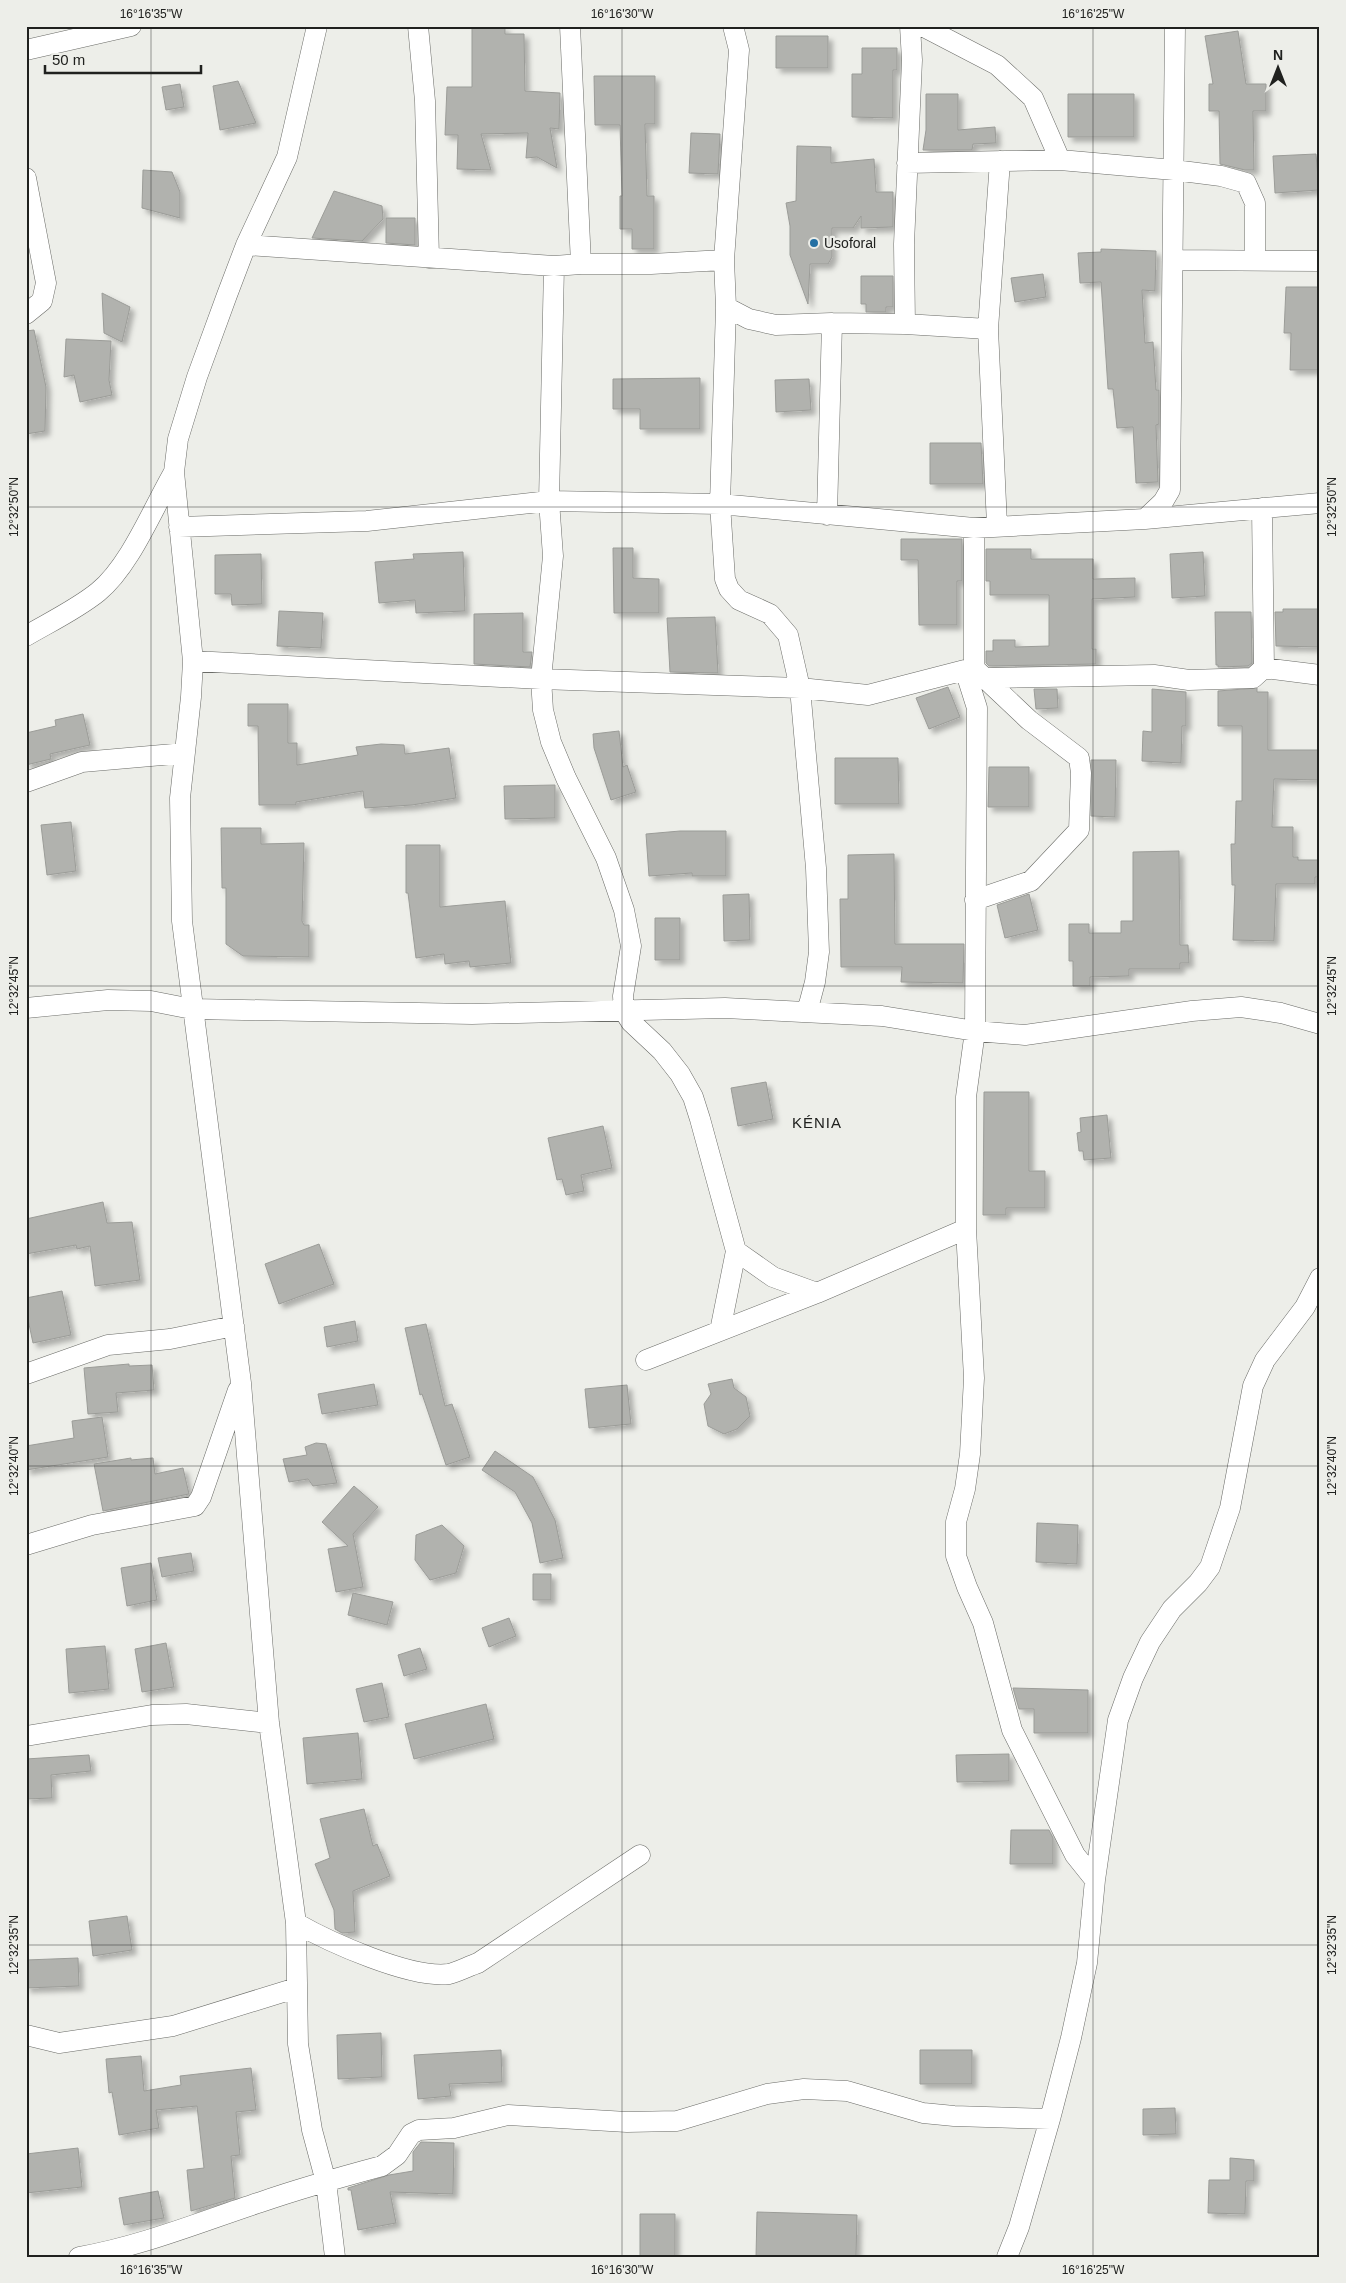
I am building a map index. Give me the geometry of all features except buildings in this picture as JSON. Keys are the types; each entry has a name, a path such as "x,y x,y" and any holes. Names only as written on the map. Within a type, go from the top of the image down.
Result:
{"street":[{"path":"26,50 131,26"},
{"path":"317,26 287,157 246,245 197,378 178,439 174,472 193,661 180,798 182,921 241,1383 269,1723 296,1923 298,2044 312,2130 326,2182 336,2257"},
{"path":"418,26 425,101 429,258"},
{"path":"570,26 581,264"},
{"path":"732,26 739,50 724,260 726,307 720,504 725,579 729,589 739,600 770,614 788,634 800,688 816,868 819,952 815,982 806,1012"},
{"path":"904,324 904,244 912,60 910,26"},
{"path":"922,26 997,65 1033,98 1060,160"},
{"path":"1145,519 1163,502 1170,490 1175,26"},
{"path":"907,163 1060,160 1221,176 1246,183 1255,203 1255,260"},
{"path":"997,525 988,329 1000,161"},
{"path":"26,178 46,283 42,301 30,313 26,314"},
{"path":"246,245 554,266 724,260"},
{"path":"1173,260 1320,261"},
{"path":"554,266 549,501 553,565 541,679 542,710 551,742 566,778 606,858 624,910 631,946 622,996 624,1011 631,1022 662,1051 680,1074 693,1096 736,1251 720,1331"},
{"path":"726,307 749,319 776,325 832,323 904,324 988,329"},
{"path":"826,515 832,323"},
{"path":"26,636 81,604 99,591 115,575 174,472"},
{"path":"179,527 367,521 549,501 720,504 974,528 997,525 1145,519 1320,504"},
{"path":"987,678 1154,675 1188,680 1253,678 1264,668 1262,508"},
{"path":"974,528 974,668 987,678 1029,720 1079,758 1081,773 1079,830 1031,880 975,900"},
{"path":"193,661 541,679 800,688 868,695 965,670 977,708 975,1031 966,1097 966,1229 974,1378 970,1454 965,1489 956,1522 956,1556 967,1588 984,1623 1012,1730 1075,1855 1095,1880"},
{"path":"1264,668 1320,675"},
{"path":"26,782 82,762 185,752"},
{"path":"26,1008 108,1000 151,1001 192,1009 472,1014 724,1008 882,1016 975,1031 1025,1035 1192,1011 1241,1007 1281,1013 1320,1024"},
{"path":"646,1360 817,1293 966,1229"},
{"path":"736,1251 773,1277 817,1293"},
{"path":"1007,2257 1019,2227 1050,2119 1071,2038 1087,1963 1095,1880 1118,1720 1133,1678 1150,1642 1172,1608 1198,1583 1210,1567 1230,1508 1253,1386 1266,1360 1306,1307 1320,1278"},
{"path":"26,1374 108,1345 170,1339 234,1326"},
{"path":"26,1545 92,1525 195,1506 201,1497 241,1383"},
{"path":"26,1736 152,1715 186,1714 269,1723"},
{"path":"296,1923 319,1936 367,1956 425,1973 449,1974 478,1963 640,1855"},
{"path":"26,2035 59,2043 173,2026 296,1988"},
{"path":"79,2257 163,2237 263,2201 382,2166 397,2155 411,2134 419,2130 454,2128 508,2115 627,2122 677,2121 766,2094 804,2089 847,2091 923,2113 970,2117 1050,2119"}],"place":[{"name":"Usoforal","path":"814,243"}],"district":[{"name":"KÉNIA","path":"817,1122"}]}
